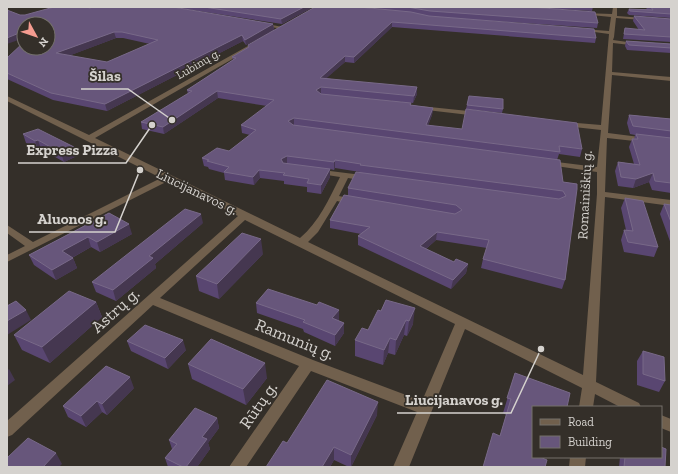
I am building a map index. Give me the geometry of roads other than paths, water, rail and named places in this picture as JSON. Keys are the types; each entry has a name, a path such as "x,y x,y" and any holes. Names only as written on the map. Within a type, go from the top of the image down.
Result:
{"street":[{"name":"Romainiškių g.","path":"586,406 589,384 601,194 600,170 615,7"},
{"path":"577,13 671,21"},
{"path":"253,23 286,26 276,32"},
{"path":"574,30 612,33"},
{"name":"Lubinų g.","path":"88,138 264,39"},
{"path":"611,41 649,45"},
{"path":"609,74 671,79"},
{"name":"Liucijanavos g.","path":"7,98 632,406"},
{"path":"413,107 482,114"},
{"path":"559,123 671,143"},
{"path":"538,162 600,170"},
{"path":"309,170 376,179"},
{"path":"301,242 315,230 334,198 345,175"},
{"path":"7,259 167,178"},
{"path":"601,194 671,203"},
{"path":"334,198 364,203"},
{"name":"Astrų g.","path":"7,430 245,215"},
{"path":"7,228 32,246"},
{"name":"Ramunių g.","path":"151,299 308,364 426,409"},
{"path":"401,467 462,322"},
{"name":"Rūtų g.","path":"237,467 308,364"},
{"path":"662,422 671,426"}],"place":[{"name":"Šilas","path":"172,120"},
{"name":"Express Pizza","path":"152,125"},
{"name":"Aluonos g.","path":"140,170"},
{"name":"Liucijanavos g.","path":"541,349"}]}
